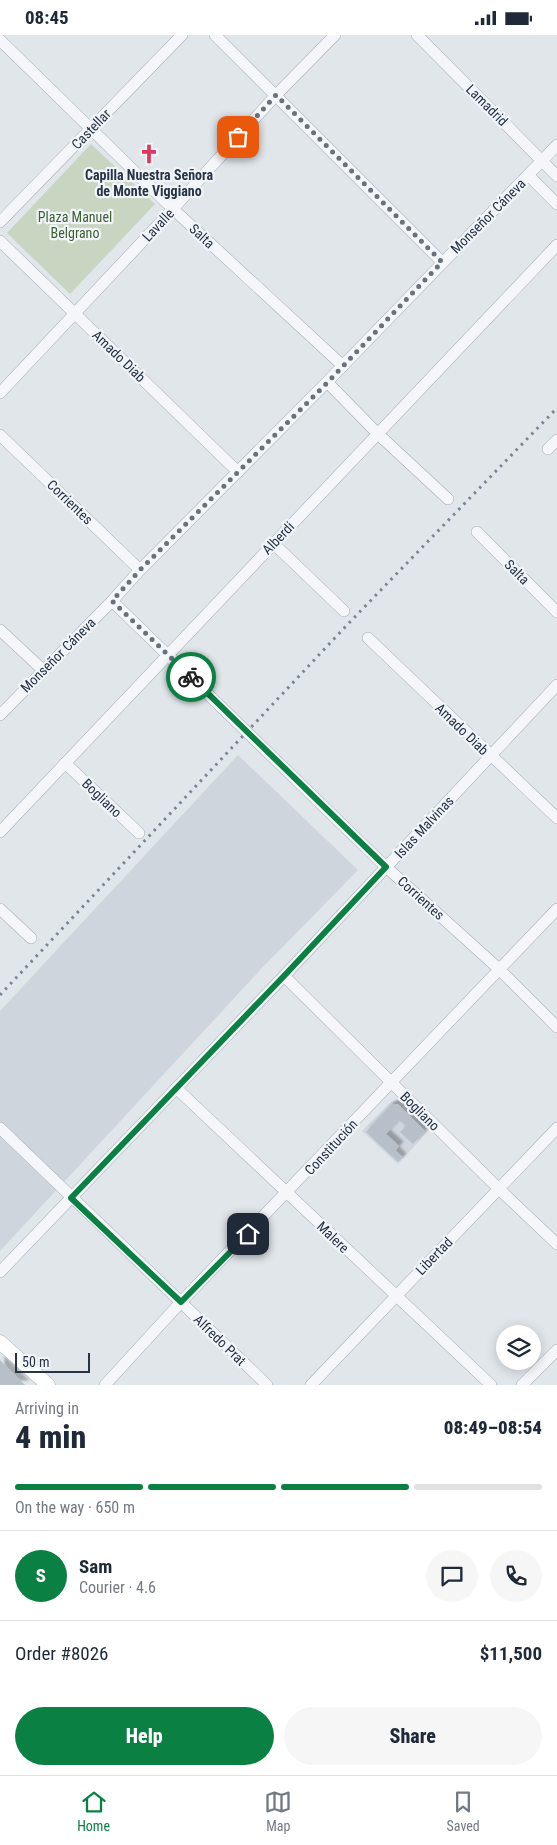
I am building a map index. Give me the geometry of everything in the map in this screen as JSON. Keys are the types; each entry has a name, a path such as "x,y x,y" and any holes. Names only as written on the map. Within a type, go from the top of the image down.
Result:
{"main road":[{"path":"0,1342 48,1385"}],"street":[{"name":"Castellar","path":"0,223 182,35"},
{"path":"215,35 442,262"},
{"name":"Lavalle","path":"0,393 173,209 276,95 335,35"},
{"name":"Lamadrid","path":"417,35 557,176"},
{"name":"Salta","path":"0,40 173,209 343,366"},
{"name":"Monseñor Cáneva","path":"0,715 140,570 327,383 557,145"},
{"path":"528,175 557,204"},
{"name":"Amado Diab","path":"0,241 238,472"},
{"name":"Alberdi","path":"0,832 557,245"},
{"path":"327,383 378,435 448,499"},
{"name":"Corrientes","path":"0,435 140,570"},
{"path":"548,449 557,440"},
{"name":"Salta","path":"478,532 557,612"},
{"path":"273,543 344,611"},
{"name":"Corrientes","path":"112,601 386,867 500,969 557,1027"},
{"path":"0,630 43,670"},
{"name":"Amado Diab","path":"368,639 557,818"},
{"name":"Islas Malvinas","path":"0,1272 284,976 557,685"},
{"name":"Bogliano","path":"65,763 139,833"},
{"path":"0,909 31,938"},
{"name":"Constitución","path":"105,1385 181,1302 288,1193 557,909"},
{"name":"Bogliano","path":"284,976 557,1244"},
{"name":"Malere","path":"176,1088 491,1385"},
{"name":"Alfredo Prat","path":"0,1128 267,1385"},
{"name":"Libertad","path":"311,1385 557,1128"},
{"path":"522,1385 557,1350"}],"shaded area":[{"path":"238,755 358,870 263,967 0,1251 0,1011"},
{"path":"398,1100 429,1130 398,1164 362,1131 392,1101"}],"green space":[{"name":"Plaza Manuel Belgrano","path":"91,144 155,204 70,294 7,233"}],"building":[{"path":"398,1104 425,1131 413,1144 400,1132 406,1126 399,1120 386,1134 399,1146 395,1151 402,1158 398,1162 366,1132 391,1105"},
{"path":"0,1360 25,1385 0,1385"}],"railway":[{"path":"0,995 347,625 557,408"}],"way so far":[{"path":"191,677 112,601 140,570 327,383 442,262 276,95 238,137"}],"place":[{"name":"Capilla Nuestra Señora de Monte Viggiano","path":"149,154"}],"route":[{"path":"191,677 386,867 71,1198 181,1302 248,1234"}]}
